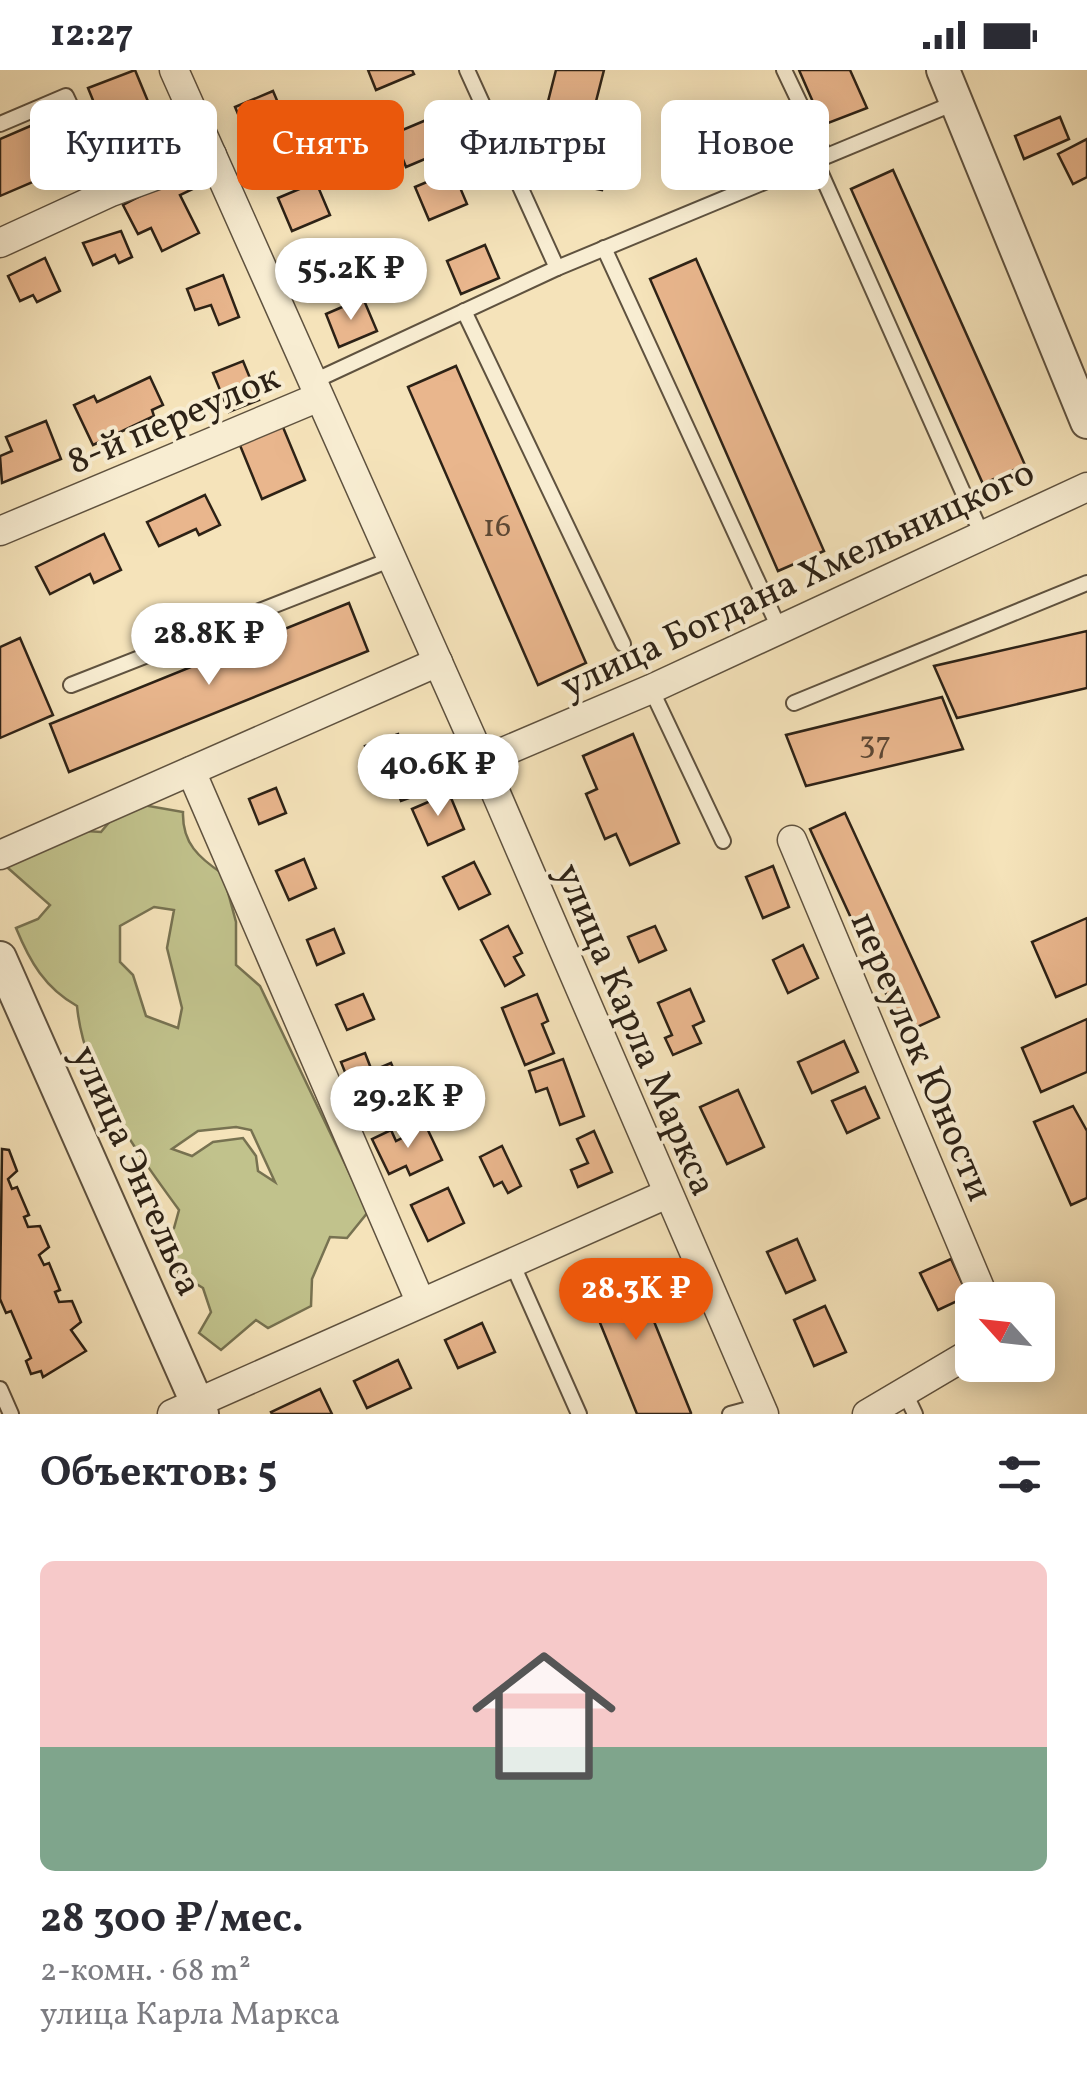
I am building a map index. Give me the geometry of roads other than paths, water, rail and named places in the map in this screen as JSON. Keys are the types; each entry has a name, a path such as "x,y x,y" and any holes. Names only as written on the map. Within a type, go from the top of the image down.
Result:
{"street":[{"name":"улица Карла Маркса","path":"174,70 187,100"},
{"path":"943,70 1079,382 1087,422"},
{"name":"улица Карла Маркса","path":"217,166 482,761 762,1410"},
{"path":"0,243 116,190"},
{"name":"8-й переулок","path":"0,531 316,390"},
{"name":"улица Богдана Хмельницкого","path":"482,761 651,689 1087,487"},
{"path":"0,855 438,662"},
{"path":"190,772 420,1301"},
{"name":"переулок Юности","path":"792,840 977,1282"},
{"name":"улица Энгельса","path":"0,958 190,1410"},
{"path":"190,1410 420,1301 667,1194"},
{"path":"867,1414 911,1404 955,1366"}],"lane":[{"path":"467,70 557,268"},
{"path":"784,70 796,100"},
{"path":"0,124 66,96 111,192"},
{"name":"8-й переулок","path":"829,154 957,102"},
{"path":"829,179 982,535"},
{"name":"8-й переулок","path":"316,390 464,311 743,190"},
{"path":"604,248 779,628"},
{"path":"464,311 623,644"},
{"path":"71,685 392,559"},
{"path":"794,703 1087,584"},
{"path":"651,689 722,841"},
{"path":"512,1262 579,1414"},
{"path":"0,1390 11,1414"},
{"path":"730,1414 762,1410"}]}
